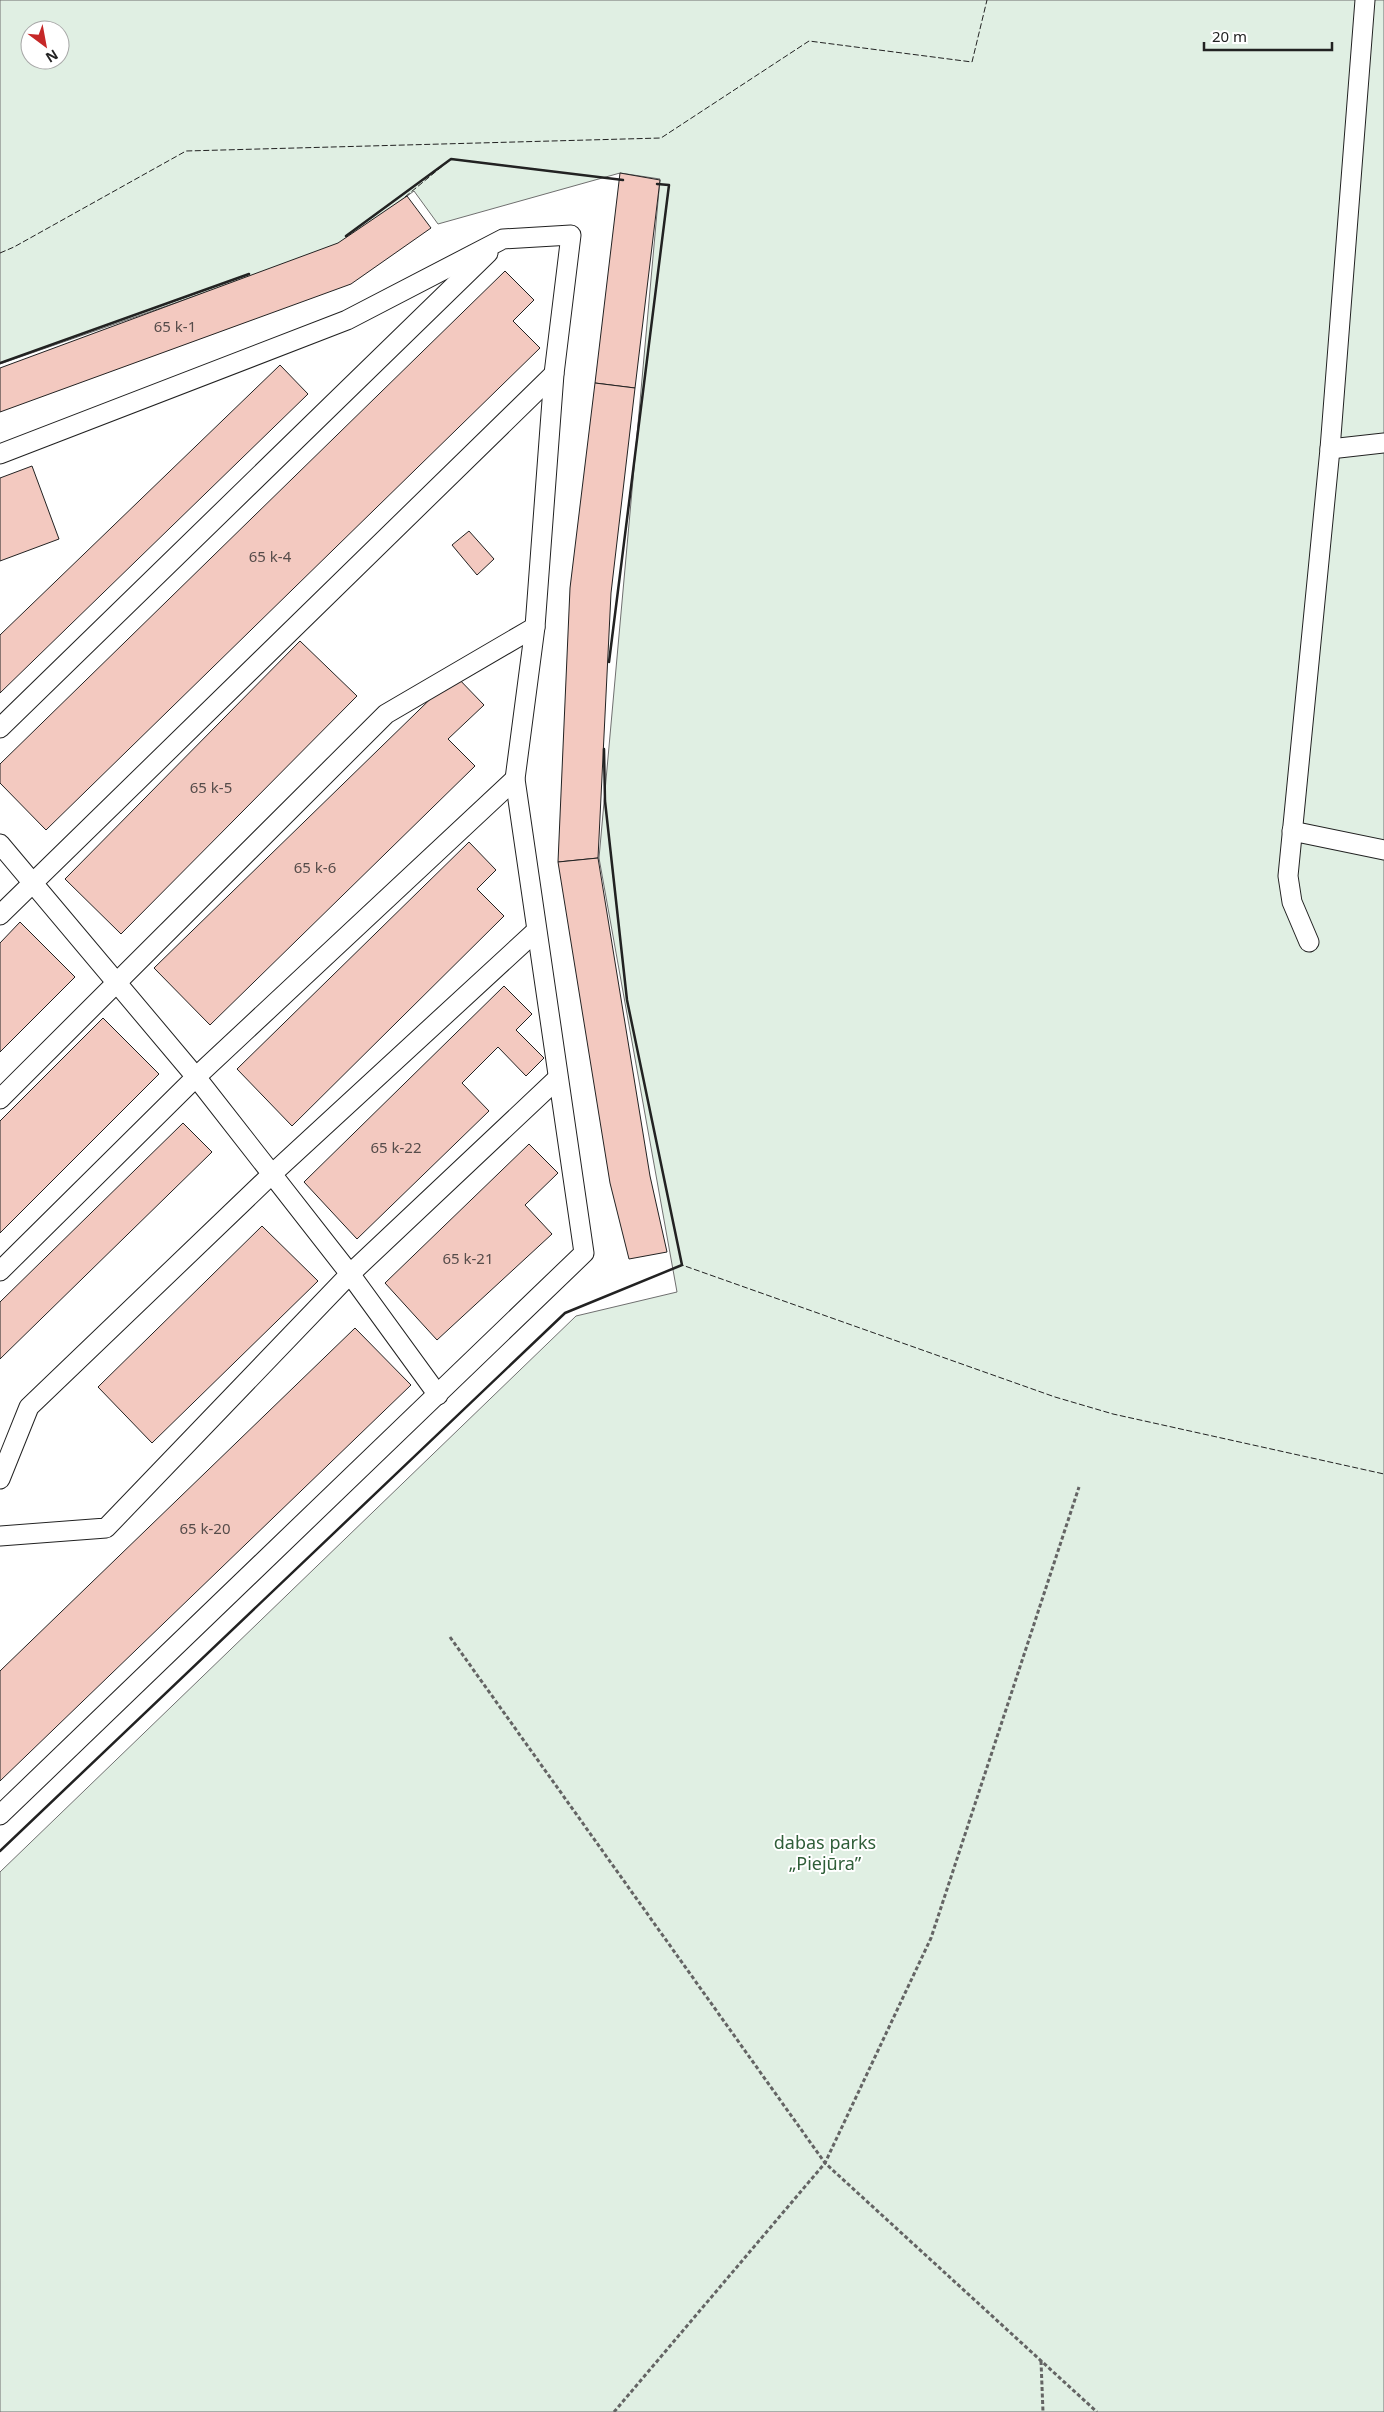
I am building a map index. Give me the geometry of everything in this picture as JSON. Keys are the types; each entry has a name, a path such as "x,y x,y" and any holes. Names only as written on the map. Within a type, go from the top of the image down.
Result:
{"lane":[{"path":"1308,942 1292,902 1288,876 1330,449 1364,0"},
{"path":"0,454 347,320 503,239 571,235 554,374 535,628 515,779 584,1253 0,1815"},
{"path":"0,728 503,239"},
{"path":"0,915 554,374"},
{"path":"1330,449 1384,443"},
{"path":"0,1099 116,981 386,714 535,628"},
{"path":"0,1271 196,1077 515,779"},
{"path":"1292,832 1384,850"},
{"path":"0,844 196,1077 350,1274 438,1395"},
{"path":"0,1479 29,1407 271,1175 536,931"},
{"path":"0,1536 106,1528 350,1274 558,1078"}],"path":[{"path":"614,2412 825,2163 931,1938 1079,1487"},
{"path":"450,1637 825,2163 1097,2412"},
{"path":"1041,2361 1043,2412"}],"green space":[{"name":"dabas parks „Piejūra”","path":"0,0 1384,0 1384,2412 0,2412 0,1872 576,1316 677,1292 599,858 660,179 620,173 438,224 414,191 339,246 0,364"}],"building":[{"path":"620,173 660,180 635,388 595,383"},
{"path":"407,196 431,228 351,284 0,412 0,368 338,243"},
{"path":"505,271 534,300 513,321 540,348 46,830 0,783 0,764"},
{"path":"280,365 308,394 0,693 0,635"},
{"path":"595,383 635,388 611,593 598,858 558,862 570,588"},
{"path":"32,466 59,539 0,561 0,478"},
{"path":"469,531 494,559 477,575 452,545"},
{"path":"300,641 357,696 121,934 65,879"},
{"path":"455,675 484,705 448,739 475,766 210,1025 154,968"},
{"path":"469,842 496,870 477,889 504,916 292,1126 237,1069"},
{"path":"598,858 650,1176 667,1252 629,1259 610,1183 558,862"},
{"path":"20,922 75,977 0,1052 0,943"},
{"path":"504,986 532,1014 516,1030 544,1058 526,1076 498,1047 462,1083 489,1111 357,1239 304,1182"},
{"path":"103,1018 159,1074 0,1233 0,1121"},
{"path":"183,1123 212,1152 0,1359 0,1302"},
{"path":"529,1144 558,1173 525,1205 552,1234 437,1340 385,1283"},
{"path":"262,1226 318,1281 152,1443 98,1387"},
{"path":"355,1328 411,1385 0,1781 0,1671"}],"fence":[{"path":"0,253 186,151 661,138 809,41 972,62 987,0"},
{"path":"405,197 451,159 623,180"},
{"path":"609,662 669,185 658,184"},
{"path":"0,363 250,274"},
{"path":"604,749 605,801 627,1000 682,1265 1055,1397 1113,1414 1384,1474"}],"wall":[{"path":"346,236 451,159 623,180"},
{"path":"609,662 669,185 657,184"},
{"path":"0,363 249,274"},
{"path":"0,1851 565,1313 682,1265 627,1000 605,801 604,749"}]}
